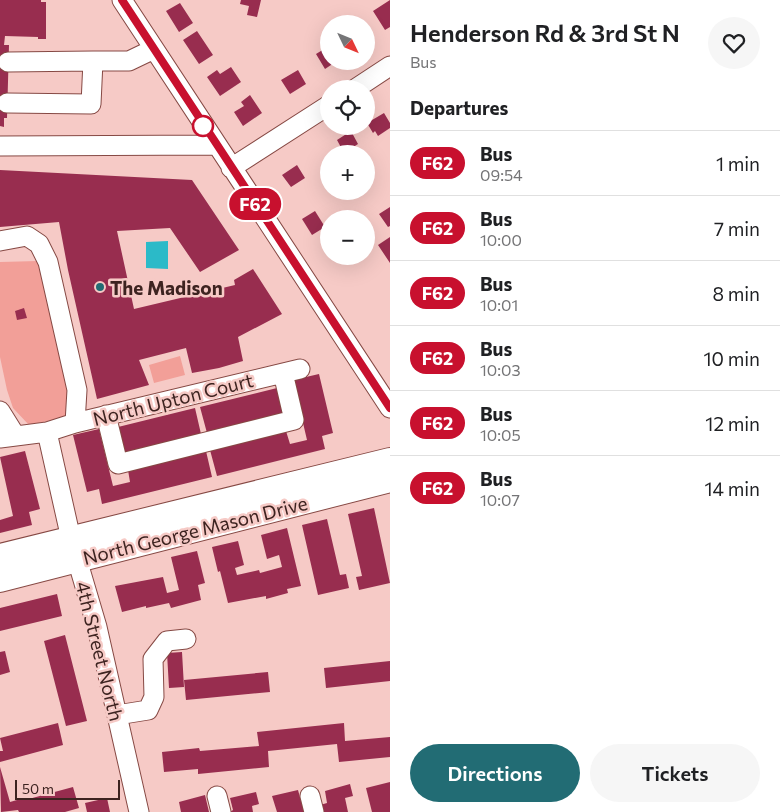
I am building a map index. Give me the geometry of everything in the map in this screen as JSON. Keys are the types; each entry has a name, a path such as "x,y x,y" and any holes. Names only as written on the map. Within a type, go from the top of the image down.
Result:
{"main road":[{"name":"North George Mason Drive","path":"0,580 74,549 390,460"},
{"name":"North George Mason Drive","path":"0,556 74,549 390,480"}],"street":[{"path":"122,0 231,168 385,389 390,408"},
{"path":"8,62 129,60 154,49"},
{"path":"7,103 92,104 93,61"},
{"path":"369,80 390,66"},
{"path":"231,168 320,111"},
{"path":"0,146 216,145"},
{"path":"0,241 27,236 40,244 48,262 77,390 74,423"},
{"name":"North Upton Court","path":"46,432 106,415 291,371 296,428 120,472 106,415"},
{"path":"0,411 8,437 46,432"},
{"name":"4th Street North","path":"46,432 74,549 97,627 139,812"},
{"path":"117,716 148,710 154,697 153,659 167,641 186,639"}],"shaded area":[{"path":"38,261 78,402 71,416 29,425 13,408 0,357 0,262"},
{"path":"180,356 185,375 154,383 149,365"}],"water":[{"path":"168,241 168,269 146,268 146,242"}],"building":[{"path":"0,0 41,0 41,2 46,2 46,39 5,36 4,45 9,45 7,118 4,118 4,127 0,126"},
{"path":"241,0 261,0 257,17 247,15 249,6 240,4"},
{"path":"390,0 390,27 385,30 373,11"},
{"path":"180,3 193,23 179,32 166,11"},
{"path":"197,31 213,55 199,64 183,40"},
{"path":"320,52 320,61 316,54"},
{"path":"231,67 241,82 220,96 207,77 217,70 220,74"},
{"path":"298,70 306,84 290,94 281,80"},
{"path":"250,95 262,113 243,126 234,112 244,106 241,102"},
{"path":"384,113 390,123 390,128 378,136 375,131 375,118"},
{"path":"345,135 353,135 358,144 340,145 337,140"},
{"path":"297,165 305,178 291,187 282,175"},
{"name":"The Madison","path":"0,170 192,180 239,250 200,272 170,228 117,231 134,309 235,285 234,280 253,269 282,314 238,337 243,361 192,373 186,348 139,360 149,385 97,399 59,222 0,227"},
{"path":"390,207 390,226 388,227 379,214"},
{"path":"315,211 320,219 320,230 312,235 302,219"},
{"path":"390,237 390,263 378,245"},
{"path":"24,308 27,318 17,320 15,311"},
{"path":"319,374 333,433 322,436 325,449 217,476 210,450 286,431 290,444 307,440 293,380"},
{"path":"277,388 283,414 207,433 200,407"},
{"path":"195,408 201,434 124,453 118,427"},
{"path":"99,429 113,486 130,482 128,470 206,451 212,477 102,504 99,489 87,492 73,435"},
{"path":"25,451 40,509 29,512 32,525 0,533 0,520 13,516 0,457"},
{"path":"374,508 390,583 359,590 356,577 362,576 348,514"},
{"path":"327,519 340,575 346,574 349,588 318,595 302,525"},
{"path":"287,528 301,586 287,589 288,593 266,599 266,596 228,603 212,547 238,541 244,565 235,568 237,575 259,570 260,573 282,567 279,555 267,559 261,535"},
{"path":"197,551 205,583 198,585 201,600 171,608 169,603 122,612 115,586 163,577 167,593 179,590 171,557"},
{"path":"57,594 62,616 0,631 0,608"},
{"path":"65,635 87,721 66,726 44,641"},
{"path":"5,651 10,672 0,675 0,652"},
{"path":"182,652 184,687 169,688 167,653"},
{"path":"390,661 390,681 326,688 324,668"},
{"path":"268,672 270,692 186,700 184,680"},
{"path":"58,723 63,745 0,762 0,751 3,751 0,738"},
{"path":"344,723 345,741 390,737 390,757 339,762 337,744 268,751 269,767 198,774 198,769 164,772 162,752 199,748 200,751 259,746 257,732"},
{"path":"0,767 10,802 24,798 25,800 73,787 79,808 65,812 19,812 18,810 1,812"},
{"path":"390,782 390,812 372,812 366,788"},
{"path":"350,784 353,796 345,798 348,812 322,812 320,805 327,803 325,791"},
{"path":"298,790 304,812 277,812 272,796"},
{"path":"256,792 259,804 252,806 253,812 230,812 233,810 230,798"},
{"path":"205,795 209,812 181,812 179,802"},
{"path":"107,798 110,812 87,812 85,803"}],"bus line":[{"name":"F62","path":"122,0 390,408"}],"place":[{"name":"The Madison","path":"100,287"}]}
